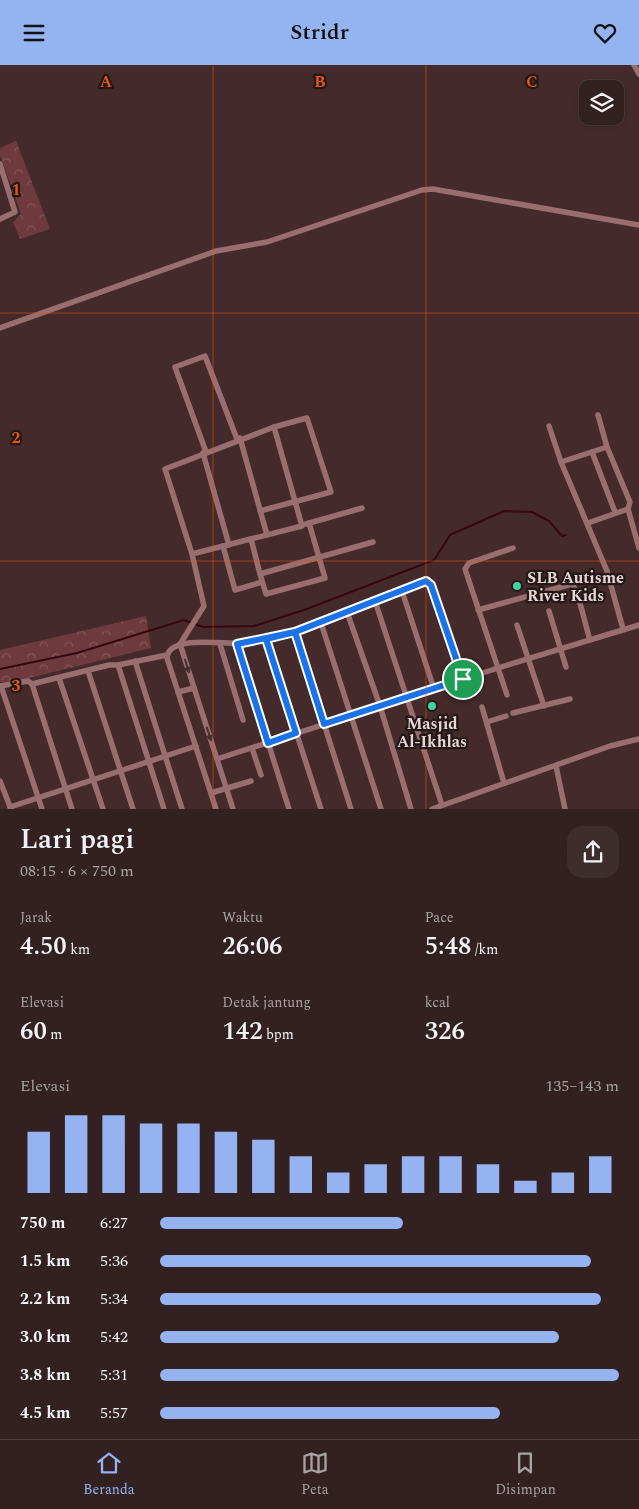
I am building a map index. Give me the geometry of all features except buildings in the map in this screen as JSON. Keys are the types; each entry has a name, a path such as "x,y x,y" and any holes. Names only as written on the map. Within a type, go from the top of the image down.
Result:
{"street":[{"path":"634,65 639,74"},
{"path":"0,165 15,212 0,219"},
{"path":"0,328 216,251 267,242 422,190 433,189 639,225"},
{"path":"230,545 205,453 175,367 205,356 238,439 266,535"},
{"path":"598,415 607,447 630,502 628,509 639,548"},
{"path":"233,809 180,644 204,606 192,554 166,469 238,439 307,418 331,492 260,511"},
{"path":"274,427 302,526"},
{"path":"550,427 561,462 607,571 623,629"},
{"path":"561,462 607,447"},
{"path":"592,452 615,512"},
{"path":"192,554 302,526 362,508"},
{"path":"588,523 628,509"},
{"path":"251,539 266,594 325,578 309,523"},
{"path":"260,574 373,542"},
{"path":"223,546 235,590 262,582"},
{"path":"507,695 478,610 466,565 513,548"},
{"path":"42,809 0,686 28,681 32,684 109,665 118,665 167,655 174,646 190,642 237,644 295,632 426,581 431,585 463,679"},
{"path":"478,610 568,583 574,585 580,599 579,605 590,640"},
{"path":"402,591 434,689"},
{"path":"376,601 442,805"},
{"path":"549,611 566,667"},
{"path":"347,612 380,706 411,809"},
{"path":"321,623 381,809"},
{"path":"517,625 544,706"},
{"path":"217,759 463,679 639,625"},
{"path":"295,632 351,809"},
{"path":"266,639 321,809"},
{"path":"220,644 243,720"},
{"path":"237,644 289,809"},
{"path":"167,655 216,809"},
{"path":"135,661 182,809"},
{"path":"118,665 164,809"},
{"path":"88,671 133,809"},
{"path":"59,678 103,809"},
{"path":"32,684 72,809"},
{"path":"178,692 194,688"},
{"path":"513,713 570,699"},
{"path":"482,707 504,783"},
{"path":"487,722 506,716"},
{"path":"432,809 610,746 639,739"},
{"path":"0,781 10,808 38,797 196,746"},
{"path":"252,748 261,775"},
{"path":"556,766 565,809"},
{"path":"211,793 251,781"}],"green space":[{"path":"16,141 50,229 20,239 13,222 21,214 0,155 0,148"},
{"path":"146,616 151,648 9,683 0,682 0,650"}],"waterway":[{"path":"0,669 77,653 184,620 203,627 254,626 304,610 434,560 450,535 504,511 532,512 549,521 562,536 566,535"}],"place":[{"name":"SLB Autisme River Kids","path":"517,586"},
{"name":"Masjid Al-Ikhlas","path":"432,706"}],"route":[{"path":"463,679 324,724 295,632 237,644 268,743 296,733 266,639 295,632 426,581 431,585 463,679"}]}
